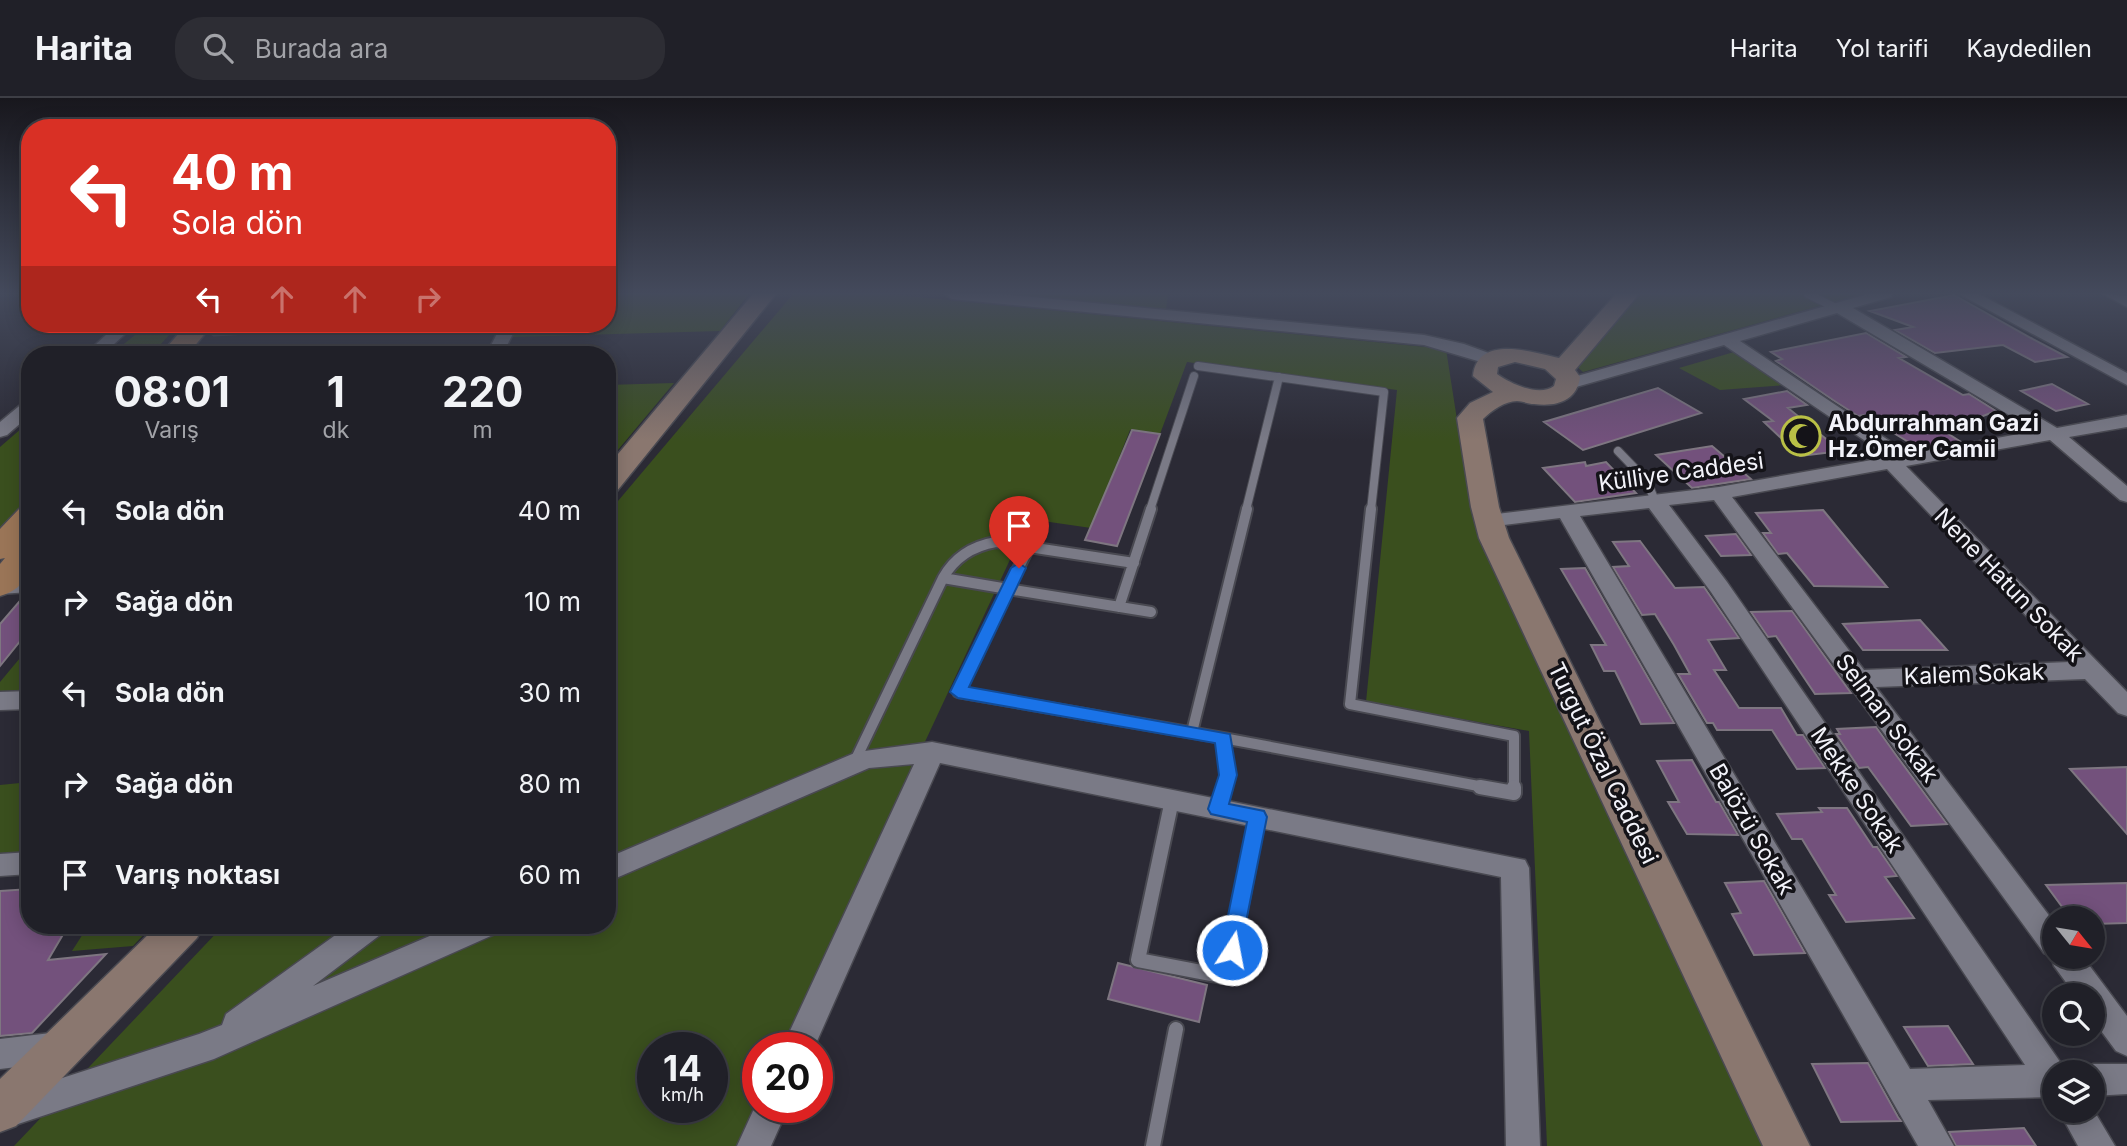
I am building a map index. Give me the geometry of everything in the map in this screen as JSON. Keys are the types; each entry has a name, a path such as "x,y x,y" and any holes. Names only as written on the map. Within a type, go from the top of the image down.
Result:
{"main road":[{"path":"0,549 21,526"},
{"path":"0,586 21,561"}],"street":[{"path":"616,474 725,343"},
{"path":"1436,343 1491,360 1515,355 1536,358 1565,377 1709,343"},
{"path":"1536,358 1562,343"},
{"path":"1491,360 1484,369 1485,376 1501,389 1514,394 1544,397 1556,395 1565,377 1591,343"},
{"name":"Nene Hatun Sokak","path":"1731,343 1899,462 2127,707"},
{"path":"1899,343 2054,434 2127,496"},
{"path":"2058,343 2127,380"},
{"name":"Turgut Özal Caddesi","path":"1514,394 1491,400 1470,418 1488,521 1787,1146"},
{"path":"0,430 21,413"},
{"name":"Külliye Caddesi","path":"1488,521 1719,493 2127,421"},
{"name":"Selman Sokak","path":"1719,493 2042,928"},
{"name":"Mekke Sokak","path":"1655,502 1726,598 2042,1063"},
{"name":"Balözü Sokak","path":"1567,512 1937,1146"},
{"path":"0,586 21,586"},
{"name":"Kalem Sokak","path":"1857,678 2091,670"},
{"path":"0,701 21,700"},
{"path":"805,1032 932,752"},
{"path":"616,867 866,759 932,752 1515,867 1523,1146"},
{"path":"0,865 21,864"},
{"path":"0,1112 175,934"},
{"path":"203,1048 359,934"},
{"path":"0,1112 203,1048 465,934"},
{"path":"2074,970 2127,1041"},
{"path":"0,1055 65,1046"},
{"path":"2105,1080 2127,1079"},
{"path":"1902,1085 2042,1081"},
{"path":"754,1146 764,1123"},
{"path":"2083,1123 2098,1146"}],"lane":[{"path":"1029,547 958,692 1192,732 1514,793 1514,736 1350,704 1384,392 1279,377 1196,371 1119,607"},
{"path":"1192,732 1279,377"},
{"path":"1618,451 1647,481 1655,502"},
{"path":"853,765 948,567 969,551 995,542 1134,563"},
{"path":"943,578 1151,612"},
{"path":"1218,809 1228,775 1223,738"},
{"path":"1172,800 1138,960 1227,977 1258,817"},
{"path":"1153,1146 1176,1029"}],"green space":[{"path":"125,343 162,343 159,346 121,346"},
{"path":"752,343 1384,343 1446,349 1472,516 1768,1146 1547,1146 1529,731 1366,702 1397,390 1187,362 1160,434 1130,430 1091,528 1029,519 789,1032 742,1032 742,1123 748,1123 737,1146 14,1146 215,934 616,934 616,503"},
{"path":"1591,343 1687,343 1583,372 1573,363"},
{"path":"1734,352 1786,385 1720,390 1679,368"},
{"path":"674,383 616,452 616,385"},
{"path":"21,429 21,509 0,534 0,447"},
{"path":"21,657 21,690 0,691 0,682"},
{"path":"21,783 21,852 0,853 0,785"},
{"path":"83,934 144,934 133,946 72,951"}],"building":[{"path":"1816,343 1883,343 1906,357 1899,358 1996,411 1944,431 1961,442 1920,449 1864,415 1858,416 1833,400 1776,361 1782,359 1771,352"},
{"path":"1917,343 2040,343 2067,357 2035,362 2003,345 1935,353"},
{"path":"2052,384 2088,404 2056,411 2021,391"},
{"path":"1658,388 1701,413 1583,450 1544,422"},
{"path":"1787,391 1807,405 1788,408 1841,451 1800,456 1764,422 1773,421 1744,399"},
{"path":"1132,430 1160,434 1117,546 1085,540"},
{"path":"1712,446 1751,479 1692,488 1656,455"},
{"path":"1585,462 1586,466 1606,462 1636,493 1575,502 1543,468"},
{"path":"1823,510 1887,587 1814,586 1787,553 1778,554 1763,533 1771,533 1756,513"},
{"path":"1736,534 1751,555 1721,556 1706,536"},
{"path":"1640,541 1675,588 1704,587 1739,638 1708,640 1726,670 1714,670 1739,708 1781,708 1797,735 1803,735 1825,768 1797,769 1772,730 1717,730 1713,723 1707,723 1678,674 1690,674 1674,645 1655,614 1642,615 1613,567 1629,566 1613,542"},
{"path":"1585,568 1674,723 1641,724 1615,671 1604,671 1591,645 1606,645 1561,569"},
{"path":"21,600 21,640 0,666 0,624"},
{"path":"1792,611 1851,693 1815,694 1776,636 1768,637 1751,612"},
{"path":"1920,620 1947,650 1863,650 1843,624"},
{"path":"1876,727 1947,824 1911,826 1868,767 1859,768 1836,734 1840,734 1837,729"},
{"path":"1692,760 1738,835 1687,834 1668,802 1679,802 1657,761"},
{"path":"2127,767 2127,834 2070,769"},
{"path":"1819,808 1847,808 1873,847 1877,847 1897,876 1885,877 1914,918 1846,922 1829,895 1836,895 1802,839 1792,839 1777,814 1822,812"},
{"path":"1764,881 1805,953 1754,955 1732,914 1741,913 1725,883"},
{"path":"2127,883 2127,923 2105,924 2105,906 2061,906 2046,885"},
{"path":"21,890 21,934 63,934 48,960 106,954 32,1033 0,1036 0,891"},
{"path":"1118,963 1207,985 1199,1022 1108,999"},
{"path":"1948,1026 1973,1064 1928,1066 1904,1027"},
{"path":"1868,1063 1901,1121 1841,1122 1812,1064"},
{"path":"2024,1128 2036,1146 1956,1146 1949,1132"}],"place":[{"name":"Abdurrahman Gazi Hz.Ömer Camii","path":"1801,436"}],"route":[{"path":"1019,568 958,692 1223,738 1228,775 1218,809 1258,817 1232,950"}]}
